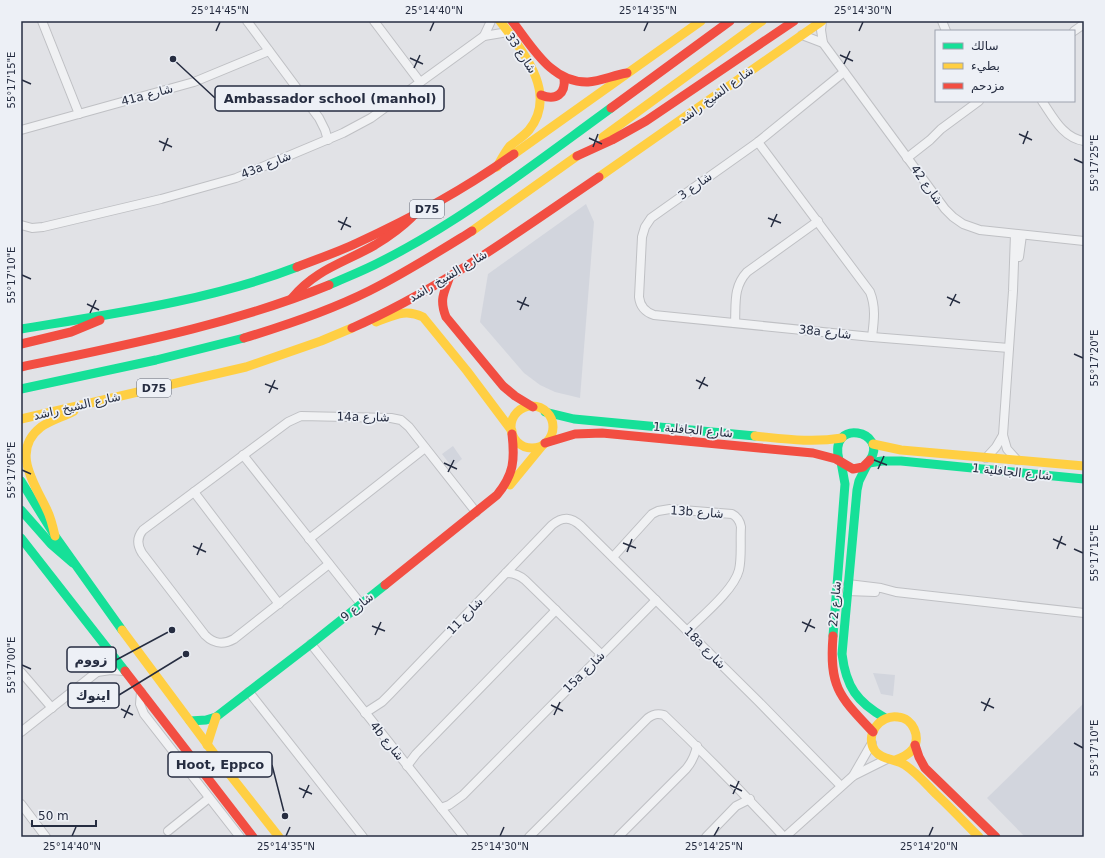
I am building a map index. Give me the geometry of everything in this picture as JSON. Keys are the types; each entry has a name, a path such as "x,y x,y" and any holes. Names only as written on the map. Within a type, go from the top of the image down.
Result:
{"main road":[{"name":"شارع 33","path":"497,167 506,151 525,134 534,122 539,109 541,95 534,69 500,21"},
{"name":"شارع 33","path":"512,21 546,65 564,78 586,82 627,73"},
{"name":"D75","path":"21,330 112,314 199,296 263,279 356,244 412,217 497,167 701,21"},
{"path":"21,367 194,329 252,312 358,273 396,253 504,185 730,21"},
{"path":"21,389 58,382 253,336 307,318 369,291 471,232 516,201 762,21"},
{"path":"577,156 612,140 646,121 794,21"},
{"name":"شارع الشيخ راشد","path":"21,419 246,367 308,346 406,302 495,248 596,180 822,21"},
{"path":"541,95 548,98 559,95 564,89 564,78"},
{"path":"292,298 300,287 318,273 375,245 399,229 412,217"},
{"path":"359,324 375,322 405,312 415,313 424,317 458,359 517,442 524,447 533,448 544,444 551,436 553,427 551,419 546,412 515,396 503,386 446,317 442,300 450,276"},
{"path":"21,344 71,332 112,314"},
{"path":"21,324 37,326"},
{"path":"21,396 58,382"},
{"path":"55,536 49,513 28,474 26,462 27,450 31,439 38,430 48,423 68,414 81,405"},
{"path":"512,433 512,422 516,414 524,408 533,406"},
{"name":"شارع الجافلية 1","path":"546,412 574,419 805,441 823,441 842,438"},
{"path":"851,432 856,432 867,436 873,444 874,454 868,464 863,467 854,469 849,468 840,461 837,449 842,438 851,432"},
{"name":"شارع 9","path":"190,721 206,720 216,717 311,644 497,495 508,480 513,468 515,454 512,433"},
{"name":"شارع الجافلية 1","path":"544,444 575,434 602,433 804,452 822,455 840,461"},
{"name":"شارع 9","path":"497,495 506,491 544,444"},
{"name":"شارع الجافلية 1","path":"873,444 901,450 1084,466"},
{"name":"شارع 22","path":"840,461 845,484 830,656 831,669 839,693 873,732"},
{"name":"شارع الجافلية 1","path":"868,464 882,461 900,461 1084,479"},
{"name":"شارع 22","path":"868,464 859,481 857,490 842,646 843,670 848,684 857,697 868,708 885,718"},
{"path":"21,481 55,536 74,563 190,721 279,837"},
{"path":"21,510 51,544 74,563"},
{"path":"21,538 253,837"},
{"path":"891,760 904,758 911,753 915,746 916,737 914,728 909,721 902,717 893,716 885,718 877,724 873,732 872,743 876,750 881,756 907,767 918,775 979,837"},
{"path":"208,745 210,733 216,717"},
{"path":"915,746 925,768 996,837"}],"street":[{"path":"42,21 79,114"},
{"path":"247,21 319,118 328,140"},
{"path":"374,21 420,82"},
{"name":"43a شارع","path":"484,36 491,21"},
{"path":"822,21 820,30 823,43"},
{"path":"1075,30 1084,24"},
{"name":"43a شارع","path":"21,225 37,228 211,186 236,178 328,140 371,118 484,36 508,32"},
{"path":"802,35 823,43"},
{"name":"شارع 42","path":"823,43 945,209 958,221 980,230 1084,241"},
{"name":"41a شارع","path":"21,130 194,82 269,51"},
{"name":"شارع 3","path":"643,308 639,301 642,237 648,222 654,215 758,142 813,98 831,88 846,75"},
{"path":"906,155 930,140 941,129 978,102"},
{"path":"1043,102 1064,132 1070,137 1084,141"},
{"path":"758,142 870,292 874,301 875,310 872,337"},
{"path":"735,323 737,286 741,278 747,272 818,221"},
{"path":"1017,460 1007,449 1003,435 1013,292 1017,272 1018,234"},
{"name":"38a شارع","path":"643,308 654,314 735,323 872,337 1009,348"},
{"name":"14a شارع","path":"279,604 228,642 216,642 205,635 142,553 138,540 143,530 242,455 292,420 306,416 396,418 405,423 476,512"},
{"path":"986,458 996,447 1003,435"},
{"path":"309,539 425,448"},
{"path":"242,455 361,604"},
{"path":"194,492 279,604 329,564"},
{"name":"13b شارع","path":"613,557 652,514 658,511 670,509 732,514 737,517 741,527 740,561 735,579 723,595 687,630"},
{"name":"18a شارع","path":"564,518 576,521 687,630 841,786"},
{"name":"شارع 11","path":"364,713 382,702 552,525 558,520 564,518"},
{"path":"506,573 520,575 526,580 601,654"},
{"path":"848,587 1084,613"},
{"name":"15a شارع","path":"441,808 453,803 463,795 656,600"},
{"path":"407,766 416,754 556,610"},
{"name":"4b شارع","path":"311,644 364,713 464,837"},
{"path":"21,732 97,672 103,661 106,648"},
{"path":"97,672 111,670 124,671"},
{"path":"21,672 49,710"},
{"path":"21,676 49,710"},
{"path":"141,692 140,704 142,711 240,837"},
{"path":"249,692 363,837"},
{"path":"530,837 652,715 664,715 750,799 784,837 803,822 853,776 891,760"},
{"path":"853,776 872,743"},
{"path":"618,837 686,769 694,758 697,746"},
{"path":"169,832 209,798"},
{"path":"706,837 736,806 750,799"},
{"path":"21,804 46,837"}],"shaded area":[{"path":"586,204 594,222 580,398 555,392 540,385 524,373 480,322 488,274"},
{"path":"453,446 462,459 452,467 442,454"},
{"path":"873,673 895,675 893,696 881,694"},
{"path":"1084,703 1084,837 1025,837 987,798"}],"traffic: fast":[{"path":"329,285 382,261 412,245 471,209 611,108"},
{"path":"21,329 161,305 264,279 297,267"},
{"path":"21,389 156,360 244,338"},
{"path":"545,412 574,419 755,436"},
{"path":"839,460 838,446 842,438 849,433 858,433 866,436 872,442 874,450 870,460"},
{"path":"869,463 901,461 1084,479"},
{"path":"833,636 845,484 841,462"},
{"path":"867,465 859,481 857,490 842,654 846,676 854,692 867,706 885,718"},
{"path":"21,481 55,536 122,630"},
{"path":"21,510 51,544 73,563"},
{"path":"21,538 125,671"},
{"path":"190,721 206,720 216,717 385,585"}],"traffic: slow":[{"path":"497,167 510,146 529,130 537,116 540,102 539,87 534,73 518,45 500,21"},
{"path":"514,154 701,21"},
{"path":"603,137 762,21"},
{"path":"599,177 822,21"},
{"path":"472,231 577,156"},
{"path":"376,322 394,315 405,313 417,314 423,317 467,371 512,431"},
{"path":"21,419 246,367 321,341 352,328"},
{"path":"532,406 547,412 553,427 547,442 532,448 517,442 511,427 517,412 532,406"},
{"path":"55,536 50,516 28,468 26,457 27,446 32,436 41,427 74,411"},
{"path":"755,436 809,440 842,438"},
{"path":"873,444 901,450 1084,466"},
{"path":"510,485 542,446"},
{"path":"122,630 227,771 279,837"},
{"path":"207,745 216,717"},
{"path":"895,760 905,756 913,749 916,734 908,721 903,718 891,717 880,722 873,732 871,739 875,751 885,758 905,765 914,772 979,837"}],"traffic: jam":[{"path":"512,21 535,52 553,70 563,76 575,81 588,82 627,73"},
{"path":"611,108 730,21"},
{"path":"577,156 612,140 646,121 794,21"},
{"path":"541,95 546,97 559,95 562,92 564,78"},
{"path":"297,267 350,246 418,213 477,179 514,154"},
{"path":"352,328 417,296 479,258 599,177"},
{"path":"292,298 301,288 321,273 375,245 412,217"},
{"path":"244,338 308,317 354,298 408,270 472,231"},
{"path":"450,276 443,296 443,305 446,317 503,386 515,396 533,407"},
{"path":"21,367 138,342 216,323 254,312 329,285"},
{"path":"21,344 71,332 100,320"},
{"path":"545,443 575,434 602,433 813,453 836,459 853,469 863,467 870,460"},
{"path":"385,585 497,495 507,480 512,466 512,434"},
{"path":"833,636 833,667 839,690 852,709 873,732"},
{"path":"125,671 253,837"},
{"path":"915,745 925,768 996,837"}],"place":[{"name":"Ambassador school (manhol)","path":"173,59"},
{"name":"زووم","path":"172,630"},
{"name":"اينوك","path":"186,654"},
{"name":"Hoot, Eppco","path":"285,816"}]}
